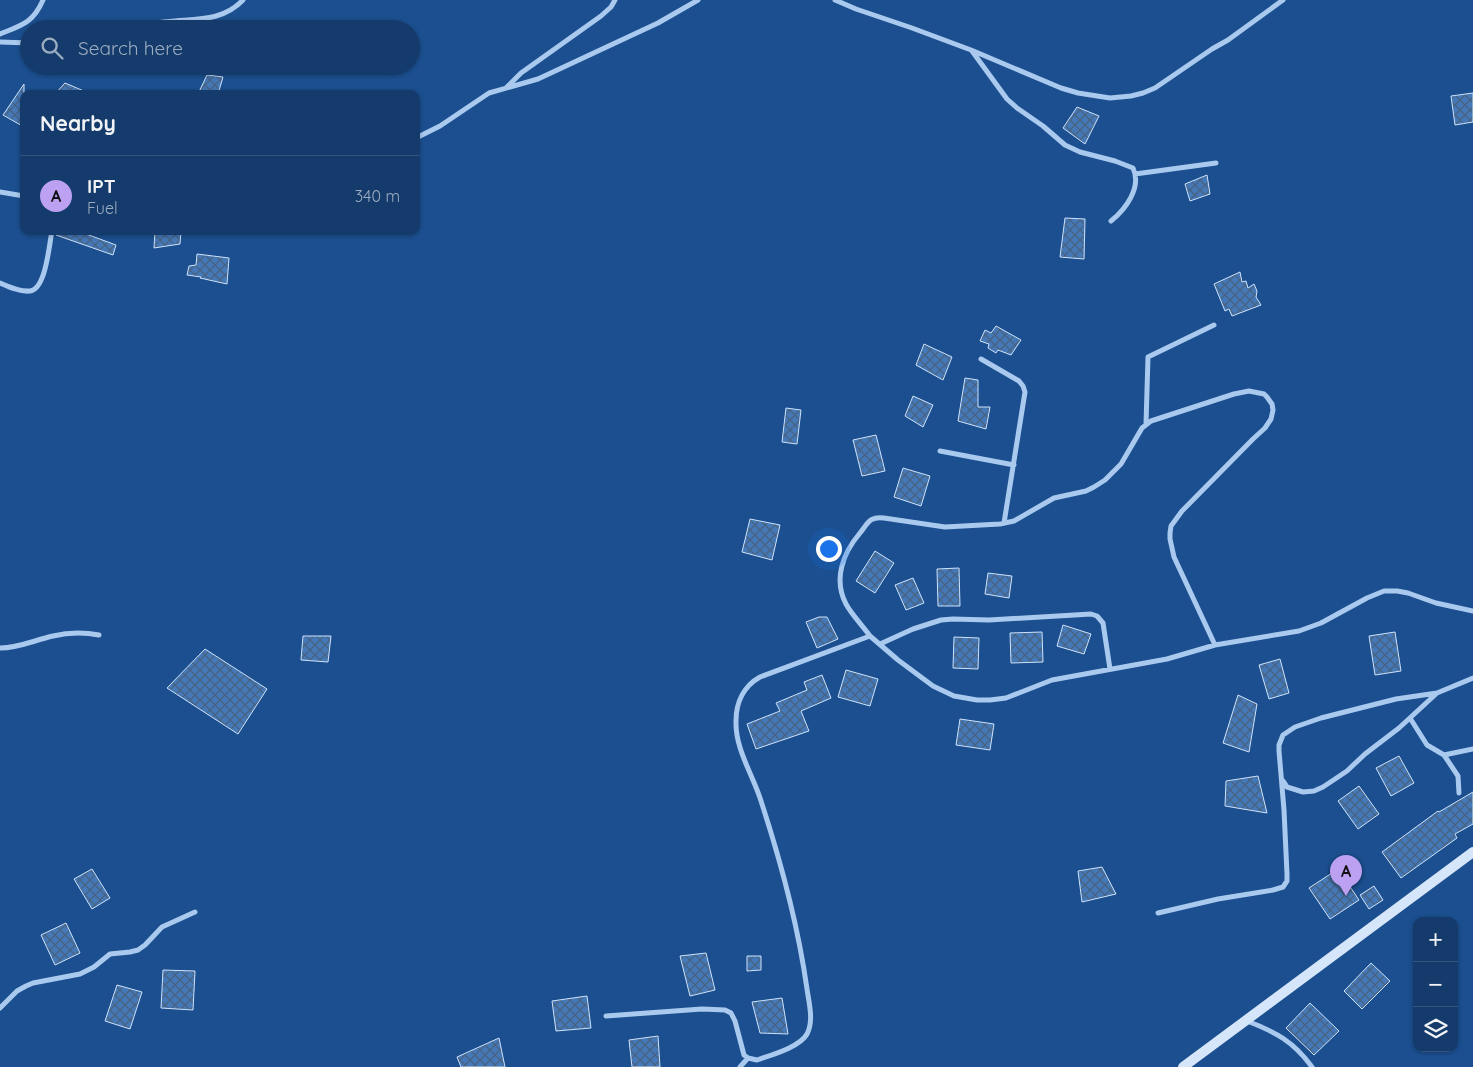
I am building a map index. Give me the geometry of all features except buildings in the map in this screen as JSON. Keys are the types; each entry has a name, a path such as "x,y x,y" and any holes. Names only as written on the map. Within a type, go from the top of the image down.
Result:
{"main road":[{"path":"1183,1067 1473,852"}],"street":[{"path":"30,20 38,11 43,0"},
{"path":"195,20 221,15 236,7 243,0"},
{"path":"505,88 521,73 601,16 615,0"},
{"path":"420,136 446,122 483,96 538,79 658,23 698,0"},
{"path":"835,0 971,50 1061,88 1094,96 1121,98 1142,94 1155,88 1228,40 1283,0"},
{"path":"0,34 20,25"},
{"path":"0,42 20,43"},
{"path":"971,50 1007,99 1043,126 1058,141 1080,152 1129,165 1133,168 1136,181 1132,197 1112,221"},
{"path":"1135,174 1216,164"},
{"path":"0,192 20,195"},
{"path":"0,283 19,290 32,291 38,286 42,280 47,261 51,235"},
{"path":"1146,424 1148,357 1214,325"},
{"path":"981,359 1017,380 1024,389 1025,397 1004,523"},
{"path":"1215,645 1174,557 1170,540 1172,526 1182,511 1265,428 1271,419 1272,404 1267,396 1253,391 1242,392 1146,424 1138,433 1121,464 1106,480 1086,491 1054,498 1020,518 1004,523 945,527 877,517 871,519 856,538 844,558 840,574 840,586 847,606 870,636 933,686 954,696 977,700 1006,698 1052,680 1167,659 1215,645 1311,628 1366,598 1384,591 1408,593 1436,603 1473,611"},
{"path":"940,451 1014,465"},
{"path":"880,644 913,629 941,620 989,620 1091,614 1097,616 1103,623 1110,669"},
{"path":"0,648 21,646 71,633 85,632 99,635"},
{"path":"606,1016 702,1009 725,1010 731,1014 735,1021 744,1055 757,1060 804,1039 810,1021 802,957 786,886 761,800 739,743 735,723 738,702 751,682 870,636"},
{"path":"1282,780 1287,787 1298,792 1308,792 1323,787 1347,771 1438,694 1473,678"},
{"path":"1158,913 1283,887 1287,878 1287,863 1279,745 1280,739 1287,732 1308,722 1330,715 1396,699 1438,694"},
{"path":"1410,718 1427,745 1444,755 1458,776 1460,793"},
{"path":"1444,755 1473,749"},
{"path":"0,1008 17,991 26,986 80,974 110,954 138,950 162,926 195,912"},
{"path":"1247,1020 1269,1029 1288,1040 1312,1067"},
{"path":"740,1067 748,1058"}],"place":[{"name":"IPT","path":"1346,896"}]}
